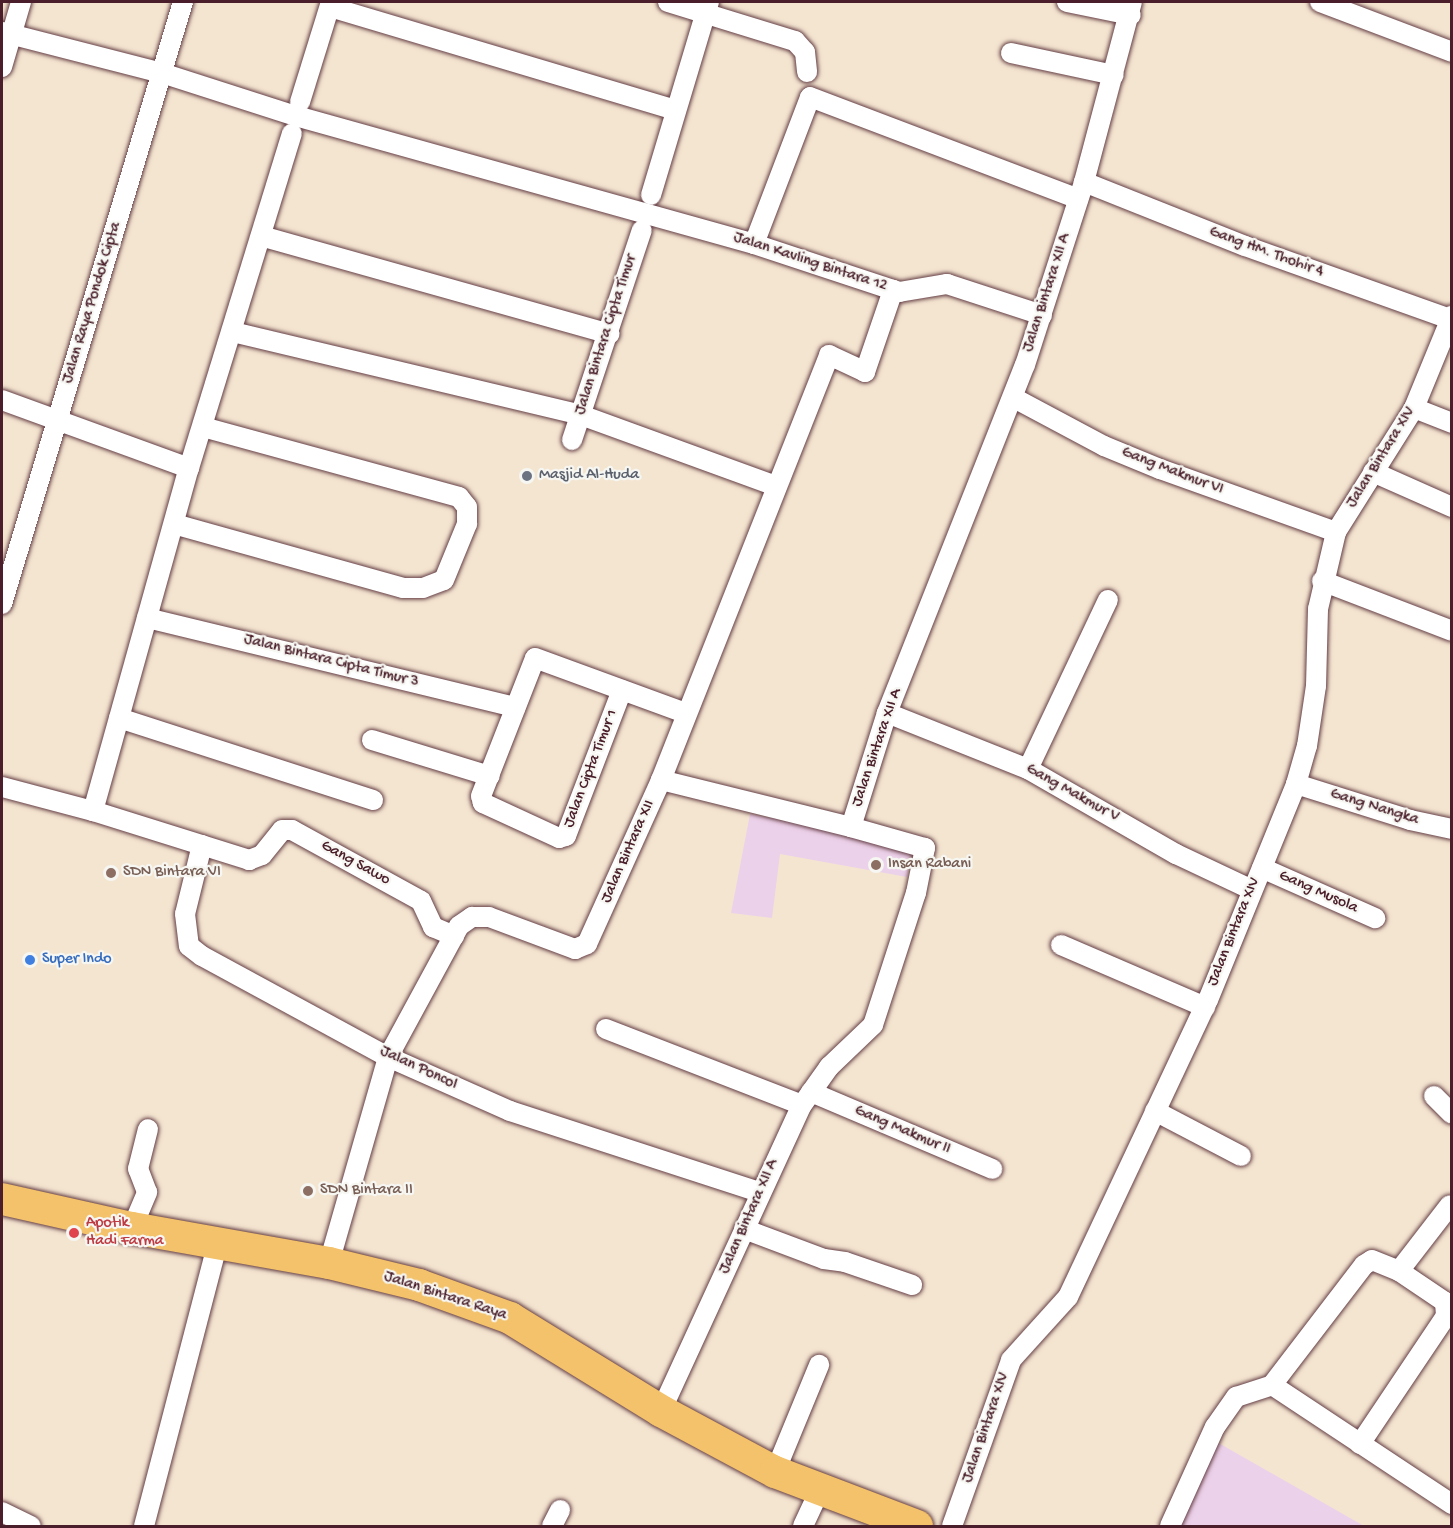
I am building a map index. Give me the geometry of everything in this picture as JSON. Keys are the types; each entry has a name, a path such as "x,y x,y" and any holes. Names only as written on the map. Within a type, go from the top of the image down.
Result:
{"main road":[{"name":"Jalan Bintara Raya","path":"2,1199 132,1228 218,1240 329,1263 419,1285 510,1318 661,1411 775,1472 819,1491 917,1527"}],"street":[{"path":"2,68 7,33 21,2"},
{"name":"Jalan Raya Pondok Cipta","path":"2,604 183,2"},
{"path":"668,2 707,7 795,41 805,52 807,72"},
{"path":"1067,2 1132,8"},
{"path":"1320,2 1452,52"},
{"path":"300,102 331,4 675,110"},
{"name":"Jalan Bintara Cipta Timur","path":"572,440 609,334 707,7"},
{"name":"Jalan Bintara XII A","path":"661,1411 759,1192 806,1099 829,1067 873,1025 916,893 925,854 919,843 851,827 887,713 1014,398 1081,190 1132,8"},
{"name":"Jalan Kavling Bintara 12","path":"7,33 162,73 296,116 754,244 892,290 906,293 947,284 1042,315"},
{"path":"1011,53 1114,75"},
{"name":"Gang HM. Thohir 4","path":"754,244 810,97 1451,318"},
{"path":"93,811 189,468 233,333 292,134"},
{"path":"261,236 609,334"},
{"name":"Jalan Bintara XII","path":"329,1263 388,1057 459,926 472,916 489,916 535,936 583,948 661,780 685,713 829,354 865,372 892,290"},
{"name":"Jalan Bintara XIV","path":"952,1527 1011,1360 1068,1296 1205,1007 1250,889 1262,868 1296,784 1313,716 1322,581 1336,532 1414,408 1451,318"},
{"path":"233,333 581,415 776,486"},
{"name":"Gang Makmur VI","path":"1014,398 1104,446 1160,470 1336,532"},
{"path":"2,400 59,418 189,468"},
{"path":"1414,408 1452,423"},
{"path":"174,524 403,588 423,588 444,580 467,524 467,507 459,497 203,427"},
{"path":"1373,472 1452,507"},
{"path":"1322,581 1452,631"},
{"path":"1028,769 1108,600"},
{"name":"Jalan Bintara Cipta Timur 3","path":"147,618 515,707"},
{"path":"372,740 490,776 536,658 685,713"},
{"name":"Jalan Cipta Timur 1","path":"490,776 481,796 491,809 559,838 566,836 622,690"},
{"name":"Gang Makmur V","path":"887,713 1028,769 1176,854 1250,889"},
{"path":"119,718 373,800"},
{"path":"661,780 851,827"},
{"name":"Gang Nangka","path":"1296,784 1410,820 1452,829"},
{"path":"2,787 93,811 202,845"},
{"name":"Gang Sawo","path":"202,845 249,860 262,855 282,830 292,830 421,900 433,927 454,936"},
{"name":"Jalan Poncol","path":"202,845 185,914 189,946 388,1057 510,1111 699,1176 759,1192"},
{"name":"Gang Musola","path":"1262,868 1375,918"},
{"path":"1061,945 1205,1007"},
{"name":"Gang Makmur II","path":"606,1029 806,1099 992,1169"},
{"path":"1434,1096 1452,1114"},
{"path":"1155,1111 1241,1156"},
{"path":"132,1228 147,1192 138,1169 148,1129"},
{"path":"1399,1271 1450,1205"},
{"path":"744,1229 824,1259 845,1262 912,1285"},
{"path":"144,1527 218,1240"},
{"path":"1170,1527 1215,1427 1236,1396 1272,1385 1364,1265 1372,1260 1380,1261 1399,1271 1444,1302 1446,1316 1360,1444"},
{"path":"775,1472 819,1365"},
{"path":"1272,1385 1452,1504"},
{"path":"803,1527 819,1491"},
{"path":"2,1512 31,1527"}],"shaded area":[{"name":"Insan Rabani","path":"750,814 913,845 907,877 780,854 772,918 731,913"},
{"path":"1201,1433 1364,1526 1163,1526"}],"place":[{"name":"Masjid Al-Huda","path":"527,476"},
{"name":"Insan Rabani","path":"876,865"},
{"name":"SDN Bintara VI","path":"111,873"},
{"name":"Super Indo","path":"30,960"},
{"name":"SDN Bintara II","path":"308,1191"},
{"name":"Apotik Hadi Farma","path":"74,1233"}]}
